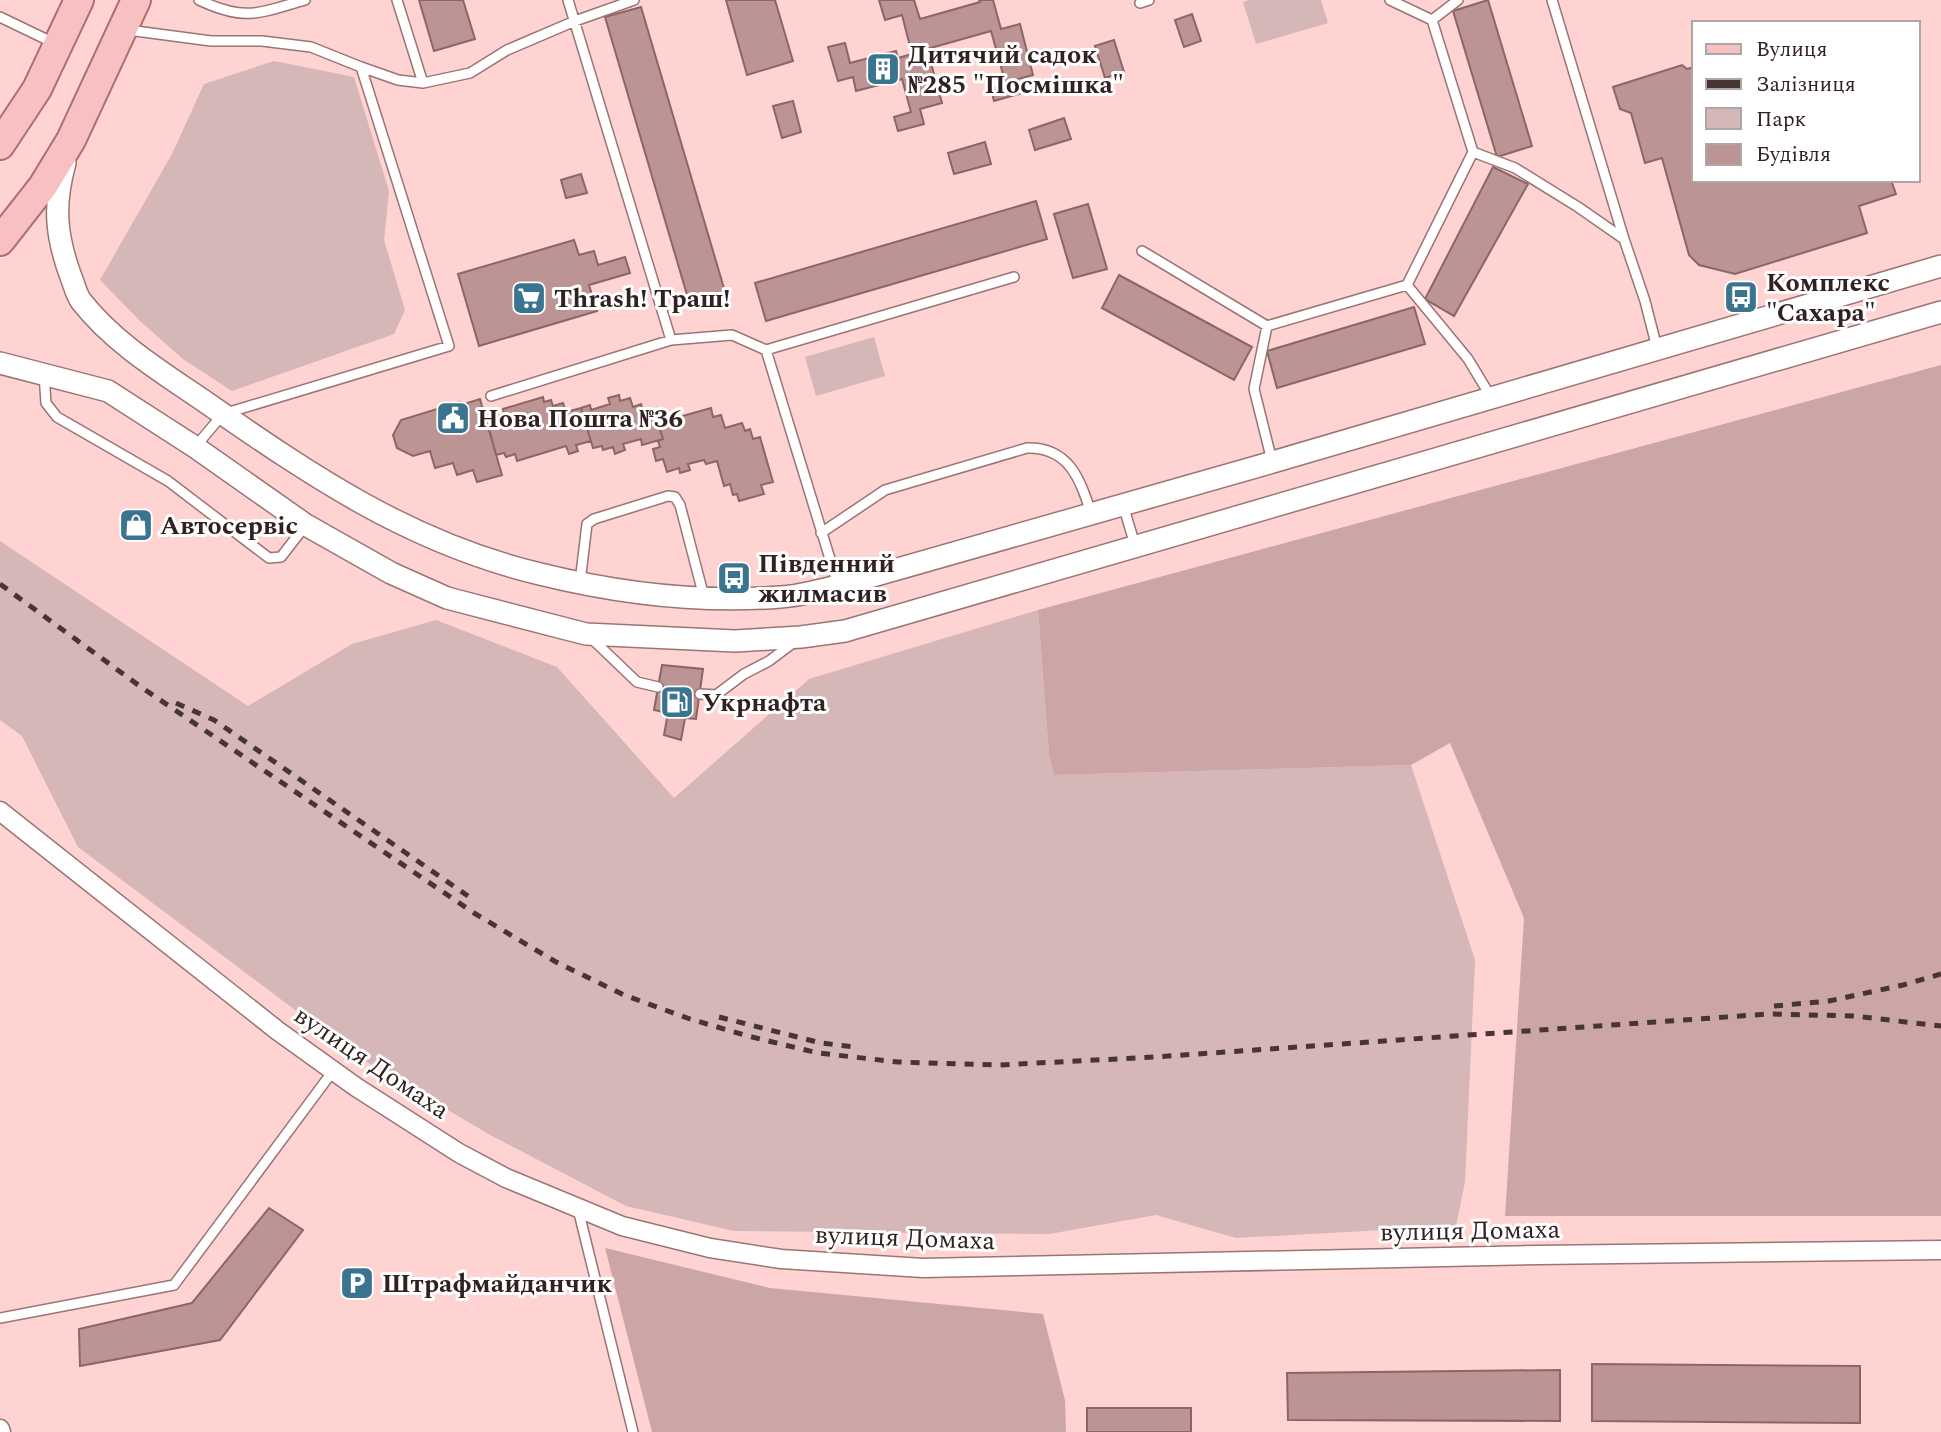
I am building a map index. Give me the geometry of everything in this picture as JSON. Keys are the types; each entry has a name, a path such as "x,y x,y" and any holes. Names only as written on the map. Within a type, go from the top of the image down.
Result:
{"main road":[{"path":"0,145 37,89 79,0"},
{"path":"0,241 43,186 71,140 136,0"}],"street":[{"path":"71,140 58,190 57,230 64,258 79,299 125,346 336,489 378,514 436,542 540,575 659,594 741,599 784,597 838,586 1273,462 1941,266"},
{"path":"0,363 107,391 195,447 306,525 391,573 447,598 586,634 735,641 845,631 1941,312"},
{"name":"вулиця Домаха","path":"0,811 278,1031 333,1071 459,1153 506,1178 622,1226 709,1248 781,1259 923,1268 1538,1255 1941,1250"}],"lane":[{"path":"199,0 220,10 249,15 305,0"},
{"path":"397,0 423,83"},
{"path":"568,0 671,340"},
{"path":"123,29 211,41 262,41 311,47 398,80 423,83 470,73 507,50 634,0"},
{"path":"1142,251 1268,326 1407,285 1473,152 1432,20 1390,0"},
{"path":"1432,20 1458,0"},
{"path":"1552,0 1645,301 1657,349"},
{"path":"0,17 58,45"},
{"path":"195,447 223,414 449,346 361,67"},
{"path":"1473,152 1515,168 1578,206 1624,239"},
{"path":"491,396 671,340 732,335 766,351 1014,277"},
{"path":"1407,285 1468,359 1492,398"},
{"path":"1268,326 1254,389 1273,462"},
{"path":"766,351 838,586"},
{"path":"44,374 46,403 57,417 168,481 269,558 281,557 306,525"},
{"path":"821,533 884,490 1027,448 1050,452 1073,468 1091,513"},
{"path":"580,582 587,524 594,519 668,496 675,497 680,505 704,597"},
{"path":"1123,505 1135,545"},
{"path":"586,634 636,682 658,687"},
{"path":"699,694 716,695 801,637"},
{"path":"0,1318 174,1285 333,1071"},
{"path":"578,1208 633,1432"}],"green space":[{"path":"1321,0 1328,23 1256,44 1243,2"},
{"path":"274,61 354,77 389,191 384,240 405,310 394,334 232,391 183,359 140,321 100,280 172,154 204,84"},
{"path":"874,337 885,376 816,396 805,357"},
{"path":"0,541 248,706 352,644 436,620 557,667 674,798 809,679 1038,610 1049,755 1054,775 1411,765 1475,960 1465,1182 1456,1226 1236,1238 1156,1215 1049,1234 734,1231 626,1206 492,1136 355,1055 78,847 22,736 0,720"}],"shaded area":[{"path":"1941,365 1941,1216 1505,1216 1524,918 1450,743 1411,765 1054,775 1049,755 1038,610"},
{"path":"605,1248 770,1288 1043,1314 1065,1400 1066,1432 652,1432"}],"building":[{"path":"419,0 463,0 475,39 434,51"},
{"path":"726,0 775,0 793,61 747,75"},
{"name":"Дитячий садок №285 \"Посмішка\"","path":"879,0 914,0 920,19 980,2 979,0 993,0 1001,29 1020,24 1033,75 1018,79 1022,93 994,101 991,89 1006,85 991,31 927,49 942,103 920,109 924,124 898,131 894,117 911,112 902,79 856,91 853,77 838,81 828,47 845,43 850,63 896,51 898,58 912,54 902,15 885,20"},
{"path":"1488,0 1532,146 1497,157 1453,11"},
{"path":"641,7 726,295 690,305 605,17"},
{"path":"1192,14 1201,41 1184,47 1175,20"},
{"path":"1114,40 1124,72 1105,78 1095,46"},
{"path":"1682,65 1687,69 1692,68 1692,182 1892,182 1896,194 1859,206 1867,233 1735,274 1699,265 1689,255 1662,158 1645,163 1631,113 1620,109 1613,87"},
{"path":"793,101 801,132 782,138 773,106"},
{"path":"1064,118 1071,139 1035,150 1029,130"},
{"path":"985,142 991,164 954,174 948,153"},
{"path":"1493,167 1528,184 1454,316 1425,299"},
{"path":"581,174 587,193 566,198 561,180"},
{"path":"1036,201 1047,239 766,321 755,283"},
{"path":"1088,204 1107,269 1073,278 1054,214"},
{"name":"Thrash! Траш!","path":"574,240 579,255 594,251 598,265 625,257 630,273 589,285 597,311 479,346 458,274"},
{"path":"1119,275 1252,347 1234,380 1102,308"},
{"path":"1414,307 1425,344 1277,388 1267,351"},
{"path":"619,395 620,401 630,398 633,407 641,404 646,422 657,419 663,439 642,445 641,439 623,444 625,450 615,454 613,447 603,450 602,446 593,448 581,408 590,405 591,410 610,404 608,398"},
{"path":"543,397 544,402 551,400 553,406 563,403 566,412 581,408 591,441 576,445 578,451 569,454 566,446 517,461 515,454 506,457 504,453 496,455 488,425 497,423 495,417 504,414 503,409"},
{"path":"480,399 502,475 477,482 473,470 457,475 453,463 435,468 430,451 413,456 397,448 393,435 401,420 460,402 461,405"},
{"path":"711,408 713,417 721,415 725,428 742,423 745,431 750,429 753,439 760,437 773,482 761,485 764,494 739,501 737,494 733,495 730,484 724,486 717,461 706,464 704,460 688,464 690,470 680,473 679,468 667,472 663,459 656,461 653,449 660,447 658,441 663,439 658,423"},
{"name":"Укрнафта","path":"662,665 703,669 696,719 685,718 681,740 664,735 668,713 654,710"},
{"path":"269,1208 303,1230 220,1340 80,1366 79,1329 192,1303"},
{"path":"1592,1364 1860,1366 1860,1423 1592,1421"},
{"path":"1560,1370 1560,1421 1288,1420 1287,1373"},
{"path":"1087,1408 1191,1408 1191,1432 1087,1432"}],"railway":[{"path":"0,584 141,687 474,913 556,962 624,995 690,1019 818,1053 898,1062 999,1065 1155,1057 1769,1014 1854,1016 1941,1026"},
{"path":"176,703 214,720 468,896"},
{"path":"1774,1006 1829,1001 1941,974"},
{"path":"719,1017 821,1043 855,1047"}],"place":[{"name":"Дитячий садок №285 \"Посмішка\"","path":"883,69"},
{"name":"Комплекс \"Сахара\"","path":"1741,297"},
{"name":"Thrash! Траш!","path":"529,298"},
{"name":"Нова Пошта №36","path":"453,418"},
{"name":"Автосервіс","path":"136,525"},
{"name":"Південний жилмасив","path":"734,578"},
{"name":"Укрнафта","path":"677,702"},
{"name":"Штрафмайданчик","path":"357,1283"}]}
